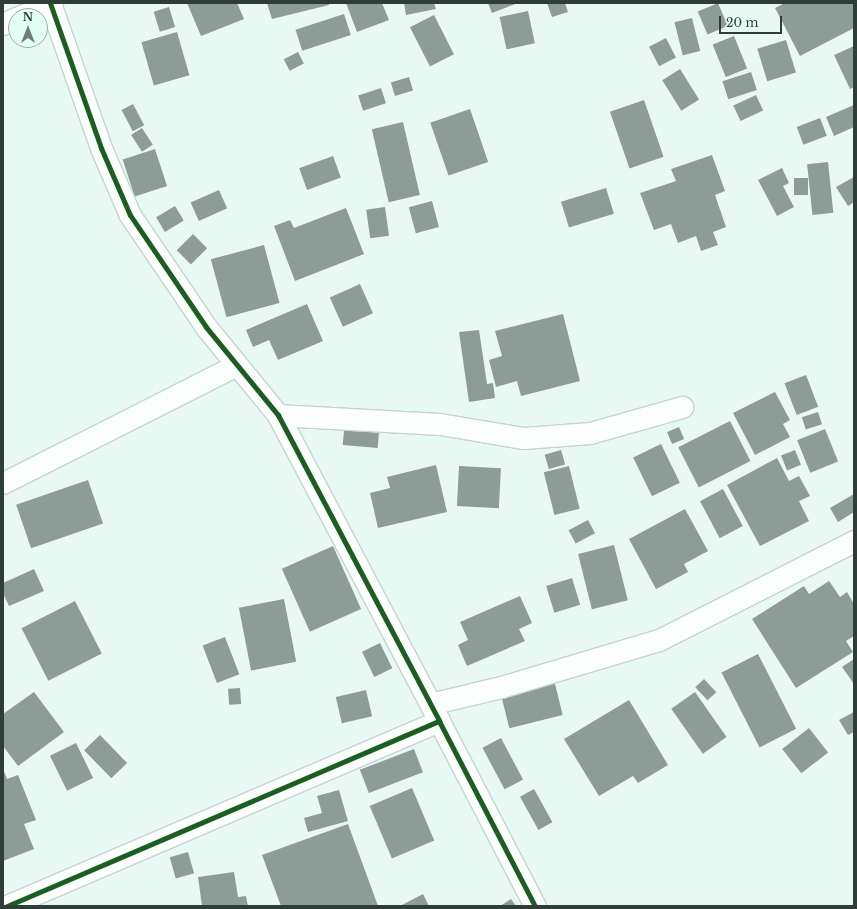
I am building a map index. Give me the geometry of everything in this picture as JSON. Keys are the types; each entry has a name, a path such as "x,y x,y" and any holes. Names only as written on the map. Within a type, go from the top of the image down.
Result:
{"street":[{"path":"39,8 50,3 101,148 130,215 206,327 278,415 535,906"},
{"path":"3,483 237,365"},
{"path":"278,415 440,424 524,438 590,433 682,407"},
{"path":"8,906 435,713 501,687 660,640 854,541"}],"building":[{"path":"187,3 237,3 244,19 201,36"},
{"path":"267,3 328,3 329,5 272,19"},
{"path":"346,3 382,3 389,20 357,32"},
{"path":"404,3 434,3 436,9 406,15"},
{"path":"488,3 518,3 492,13"},
{"path":"547,3 565,3 568,12 552,17"},
{"path":"718,3 728,26 708,35 698,12"},
{"path":"785,3 854,3 854,28 800,56 775,8"},
{"path":"169,7 175,27 160,32 154,12"},
{"path":"528,11 535,43 506,49 500,17"},
{"path":"344,14 351,35 302,51 295,30"},
{"path":"434,15 454,54 430,66 410,27"},
{"path":"692,18 700,51 683,55 675,22"},
{"path":"177,32 189,75 154,85 141,42"},
{"path":"734,36 747,68 726,77 713,45"},
{"path":"666,38 676,58 659,66 649,47"},
{"path":"786,40 796,73 767,81 757,49"},
{"path":"854,46 854,87 850,89 834,55"},
{"path":"298,52 304,64 290,71 284,59"},
{"path":"680,69 699,100 681,111 662,80"},
{"path":"751,72 757,90 728,99 722,81"},
{"path":"409,77 413,90 395,96 391,83"},
{"path":"381,88 386,103 363,111 358,95"},
{"path":"756,95 763,110 741,121 733,106"},
{"path":"644,100 664,157 629,168 610,112"},
{"path":"133,104 144,125 133,131 122,110"},
{"path":"854,105 854,127 834,136 826,117"},
{"path":"470,109 488,162 449,176 430,123"},
{"path":"820,118 827,136 803,145 797,127"},
{"path":"403,122 420,195 389,202 372,129"},
{"path":"142,128 153,145 142,152 131,135"},
{"path":"155,149 167,186 135,197 123,160"},
{"path":"712,155 725,191 715,195 726,227 713,232 718,245 701,251 696,236 678,243 671,224 654,230 640,193 676,181 671,169"},
{"path":"333,156 341,178 307,190 299,168"},
{"path":"828,162 833,213 812,215 807,164"},
{"path":"782,168 789,183 783,186 794,207 777,216 758,180"},
{"path":"854,177 854,202 848,206 836,187"},
{"path":"794,178 808,178 808,195 794,195"},
{"path":"606,188 614,214 569,228 561,202"},
{"path":"219,190 227,208 199,221 191,203"},
{"path":"432,201 439,227 416,233 409,207"},
{"path":"175,206 184,221 165,232 156,217"},
{"path":"385,207 389,236 370,238 366,210"},
{"path":"346,208 364,254 295,281 274,226 290,220 294,228"},
{"path":"193,234 207,248 191,264 177,250"},
{"path":"264,245 280,303 226,317 211,259"},
{"path":"360,284 373,313 343,327 330,297"},
{"path":"307,304 323,341 278,360 269,340 253,347 246,330"},
{"path":"563,314 580,381 521,396 517,381 496,387 489,360 502,356 495,331"},
{"path":"479,330 487,384 493,383 495,398 469,402 459,332"},
{"path":"806,375 818,407 797,415 785,383"},
{"path":"775,392 790,420 783,424 790,437 755,455 733,413"},
{"path":"818,412 822,424 806,430 802,417"},
{"path":"345,419 380,422 378,448 343,445"},
{"path":"730,421 750,461 699,487 678,447"},
{"path":"679,427 684,439 672,444 667,432"},
{"path":"825,429 838,461 810,473 797,440"},
{"path":"661,444 680,483 652,496 633,458"},
{"path":"561,450 565,464 549,469 545,455"},
{"path":"795,450 801,465 787,470 781,456"},
{"path":"777,458 789,481 799,476 810,496 799,501 809,521 760,546 727,485"},
{"path":"436,465 447,512 378,528 370,493 390,488 387,477"},
{"path":"459,466 501,468 499,508 457,506"},
{"path":"569,466 580,509 554,515 544,472"},
{"path":"88,480 103,523 31,548 16,505"},
{"path":"723,489 743,526 720,538 700,501"},
{"path":"854,494 854,512 838,522 830,508"},
{"path":"685,509 708,551 684,564 688,572 656,589 629,539"},
{"path":"588,520 595,533 576,544 569,530"},
{"path":"614,545 628,600 592,609 578,554"},
{"path":"333,546 361,609 310,632 282,569"},
{"path":"34,569 44,591 9,606 3,593 3,583"},
{"path":"572,578 580,605 554,613 546,586"},
{"path":"829,581 840,597 847,592 854,604 854,636 846,641 853,652 796,688 752,619 804,586 809,594"},
{"path":"520,596 532,623 519,629 525,641 467,666 458,645 468,640 460,622"},
{"path":"284,599 296,662 251,671 239,608"},
{"path":"75,601 102,654 48,681 22,628"},
{"path":"225,637 239,674 217,683 203,646"},
{"path":"380,643 392,668 374,677 362,652"},
{"path":"758,654 796,729 760,747 721,673"},
{"path":"854,659 854,684 842,667"},
{"path":"704,679 716,692 707,700 695,687"},
{"path":"554,680 563,715 509,728 501,693"},
{"path":"240,688 241,704 229,705 228,689"},
{"path":"366,690 372,716 342,723 336,697"},
{"path":"34,692 64,732 18,766 3,746 3,714"},
{"path":"695,692 727,737 703,754 671,709"},
{"path":"629,700 668,765 638,783 633,776 599,796 564,739"},
{"path":"854,712 854,732 848,735 839,720"},
{"path":"809,728 828,752 801,773 782,749"},
{"path":"100,735 127,763 111,778 84,750"},
{"path":"501,738 523,779 505,789 482,748"},
{"path":"76,743 93,778 67,791 50,756"},
{"path":"414,749 423,772 369,793 360,770"},
{"path":"3,769 7,779 18,775 36,820 24,824 34,849 3,861"},
{"path":"412,788 434,840 392,858 370,806"},
{"path":"534,789 552,822 538,830 520,797"},
{"path":"339,790 348,821 308,832 304,818 322,813 317,796"},
{"path":"348,824 378,906 281,906 262,855"},
{"path":"188,852 194,873 176,878 170,857"},
{"path":"234,872 238,897 246,896 248,906 202,906 198,877"},
{"path":"423,894 429,906 400,906"},
{"path":"511,899 516,906 500,906"}],"cycle path":[{"path":"50,3 101,148 130,215 206,327 278,415 439,721"},
{"path":"7,906 439,721 535,906"}]}
